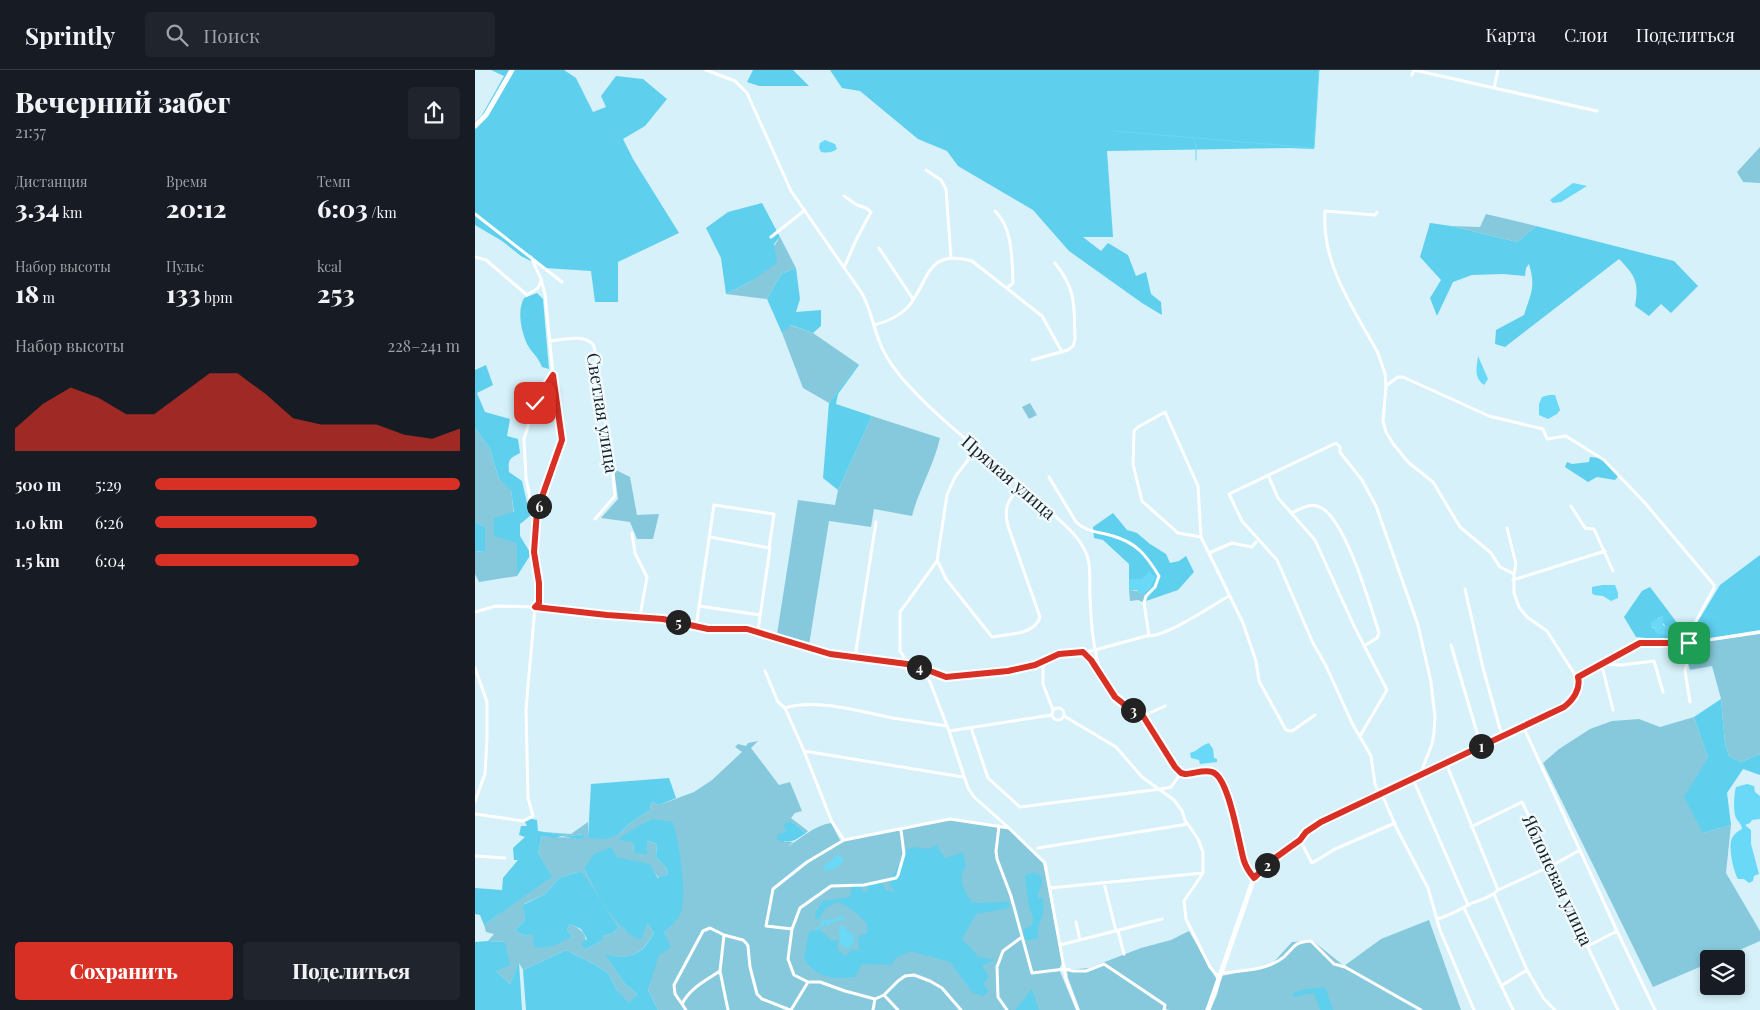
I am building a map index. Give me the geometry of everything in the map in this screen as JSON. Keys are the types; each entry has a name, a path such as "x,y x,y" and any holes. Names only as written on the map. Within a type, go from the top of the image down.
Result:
{"street":[{"path":"475,126 486,115 512,70"},
{"name":"Прямая улица","path":"706,70 735,81 747,93 791,191 867,302 885,353 909,387 940,418 1023,484 1070,531 1087,553 1091,619 1095,650 1103,678"},
{"path":"1413,75 1414,70 1597,111"},
{"path":"1494,88 1498,70"},
{"path":"926,170 941,180 946,189 951,258"},
{"path":"844,196 871,212 844,268"},
{"path":"771,237 805,210"},
{"path":"995,211 1001,217 1007,229 1013,283 1007,288"},
{"path":"1377,212 1375,215 1325,212 1325,231 1330,255 1343,290 1378,353 1385,374 1386,386 1383,421 1386,432 1409,463 1433,482 1451,514 1465,532 1491,553 1500,567 1514,574"},
{"path":"475,214 562,282"},
{"path":"879,248 913,299"},
{"path":"475,257 486,260 527,296 538,288 541,279"},
{"path":"475,814 523,821 533,816 528,798 526,709 535,607 539,603 539,583 534,552 537,511 562,440 545,294 541,279 531,257"},
{"path":"874,325 895,318 903,312 932,267 942,260 958,257 972,261 1042,316 1062,352"},
{"path":"1032,360 1062,352 1073,346 1075,340 1074,296 1065,275 1055,263"},
{"name":"Светлая улица","path":"550,341 584,338 590,340 594,346 611,454 615,496 595,519"},
{"path":"536,528 526,478 524,438 536,401 553,375"},
{"path":"1386,386 1397,377 1403,377 1489,416 1543,429 1547,439 1562,436 1573,438 1604,460 1645,503 1714,585 1689,634 1691,643 1685,671 1690,702"},
{"path":"1201,537 1178,533 1142,501 1133,464 1134,431 1165,412 1198,486 1201,537 1243,623 1249,638 1259,681 1286,730 1292,731 1315,716"},
{"path":"1422,774 1433,744 1435,717 1431,682 1416,617 1400,577 1381,517 1370,493 1340,452 1340,447 1336,443 1229,494 1243,521 1277,560 1313,643 1371,756 1375,784 1379,794 1384,799 1428,888 1437,919 1474,1010"},
{"path":"977,448 955,477 947,496 937,561 900,612 900,652 906,660 907,671 923,673 927,676 949,730 963,777 974,797 1045,863 1066,979 1078,1010"},
{"path":"1268,475 1278,498 1315,540 1364,646 1387,690 1360,737"},
{"path":"1049,476 1076,522 1086,529 1114,536 1138,548 1159,576 1155,587 1146,596 1144,603 1149,636"},
{"path":"937,561 946,579 992,637 1026,631 1035,626 1040,617 1006,518 1008,501 1023,484"},
{"path":"696,627 714,505 773,514 758,632"},
{"path":"1291,513 1307,506 1317,506 1326,510 1353,554 1379,633 1377,638 1364,646"},
{"path":"1571,506 1585,528 1594,529 1613,571"},
{"path":"855,657 876,522"},
{"path":"1208,1010 1254,878 1275,858 1321,822 1564,707 1571,701 1578,686 1578,677 1568,665 1547,631 1527,617 1519,608 1514,593 1513,580 1516,564 1507,528"},
{"path":"632,533 635,553 647,577 640,616"},
{"path":"709,537 769,548"},
{"path":"1209,553 1232,543 1252,547 1256,542"},
{"path":"1513,580 1605,551"},
{"path":"1465,589 1483,668 1502,736"},
{"path":"475,612 497,606 535,607 607,615 640,616 717,630 747,629 830,654 907,664 946,677 1008,671 1035,665 1059,654 1095,650 1149,636 1153,637 1229,596"},
{"path":"699,606 760,616"},
{"path":"1578,677 1640,643 1691,643 1760,632"},
{"path":"1451,646 1481,746"},
{"path":"1083,652 1091,660 1115,697 1143,716 1167,756 1181,773 1211,771 1216,773 1232,807 1244,861 1254,878"},
{"path":"1601,665 1622,665 1654,660 1663,692"},
{"path":"1043,661 1043,684 1053,710 1052,715"},
{"path":"1601,665 1613,710"},
{"path":"475,668 487,702 485,774 475,801"},
{"path":"765,671 778,702 785,708 804,751 831,822 844,840"},
{"path":"785,708 794,705 812,704 947,726"},
{"path":"1143,716 1165,706"},
{"path":"1053,710 1060,708 1064,712 1064,716 1116,747 1142,778 1174,800 1198,838 1203,852 1203,873 1184,901 1185,919 1209,967 1219,979"},
{"path":"1052,715 1057,720 1064,716"},
{"path":"949,730 1052,715"},
{"path":"1523,726 1654,1010"},
{"path":"971,728 988,778 1019,807 1161,790 1171,787 1181,773"},
{"path":"804,751 963,777"},
{"path":"1446,763 1498,890"},
{"path":"1413,779 1468,905"},
{"name":"Яблоневая улица","path":"1471,827 1522,802 1553,865 1563,893 1618,1010"},
{"path":"792,929 766,926 773,889 807,862 844,840 949,819 1009,828"},
{"path":"1300,840 1312,862 1335,849 1395,823"},
{"path":"1038,848 1188,824"},
{"path":"999,826 997,859 1011,896 1032,973 1065,969 1086,971 1104,964 1165,1005 1164,1010"},
{"path":"901,830 904,854 896,878 864,885 831,886 800,908 792,929 788,959 793,975 807,982 820,982 875,999 884,995 905,976 914,975 942,988 961,1010"},
{"path":"1437,919 1495,894 1498,890 1553,865 1580,850"},
{"path":"475,856 505,858"},
{"path":"1050,888 1203,873"},
{"path":"1104,883 1125,954"},
{"path":"1495,894 1527,970 1544,1000 1555,1010"},
{"path":"1464,908 1513,1010"},
{"path":"1060,945 1162,919"},
{"path":"1076,922 1080,940"},
{"path":"686,1010 675,994 674,985 703,931 710,928 724,935 743,940 748,946 750,967 757,994 762,999 791,1010 807,982"},
{"path":"1588,946 1617,931"},
{"path":"724,935 719,971 728,1010"},
{"path":"1007,1010 998,998 997,967 1003,951 1022,937"},
{"path":"1222,972 1227,973 1265,967 1281,960 1294,945 1300,942 1311,941 1334,964 1345,968 1421,1010"},
{"path":"1501,986 1527,970"},
{"path":"682,1004 686,996 694,988 719,971"},
{"path":"884,995 898,1010"},
{"path":"873,1010 875,999"}],"shaded area":[{"path":"491,70 564,70 576,78 593,112 606,107 601,96 616,76 643,79 667,99 645,126 623,139 633,159 679,233 618,262 618,302 595,302 591,271 545,268 521,256 502,241 475,225 475,122 482,115 504,76"},
{"path":"753,70 793,70 809,86 759,86 747,82"},
{"path":"830,70 1319,70 1314,149 1107,151 1113,237 1083,237 1101,251 1108,243 1128,255 1136,276 1146,272 1151,294 1161,302 1162,315 1069,251 1033,210 958,166 947,151 918,139 860,91 842,88"},
{"path":"825,140 835,144 837,149 821,152 819,148 820,143"},
{"path":"1760,147 1760,183 1743,182 1737,172"},
{"path":"1573,183 1587,186 1561,202 1553,203 1550,200"},
{"path":"762,203 780,237 774,244 777,263 751,281 726,294 721,258 706,228 728,212"},
{"path":"1486,214 1536,226 1517,242 1451,226 1480,227"},
{"path":"1430,223 1451,226 1517,242 1536,226 1674,261 1698,286 1671,313 1661,304 1649,316 1635,306 1637,291 1635,280 1619,259 1505,347 1495,344 1496,330 1524,315 1531,295 1532,279 1529,264 1526,268 1525,276 1503,274 1472,275 1453,282 1437,316 1430,298 1441,280 1420,257"},
{"path":"780,237 796,268 781,274 767,299 726,294 751,281"},
{"path":"796,268 800,299 796,312 821,310 821,326 813,333 791,325 782,333 767,299 781,274"},
{"path":"537,293 543,299 549,369 542,367 529,347 525,339 520,315 524,298"},
{"path":"790,325 813,333 858,364 829,403 803,388 782,333"},
{"path":"1478,356 1488,379 1484,385 1477,375"},
{"path":"858,364 838,394 836,404 872,416 838,490 823,478 829,403"},
{"path":"486,365 493,385 477,393 485,412 510,419 507,436 518,439 520,453 510,460 509,472 522,481 530,516 520,524 520,536 531,554 517,576 517,543 494,536 494,518 514,512 511,490 499,479 490,449 475,428 475,370"},
{"path":"1555,395 1560,410 1548,419 1539,415 1539,404 1542,397"},
{"path":"1030,403 1037,415 1029,419 1022,407"},
{"path":"872,416 940,438 912,516 874,509 871,527 829,521 809,645 777,634 798,500 835,505 838,490"},
{"path":"475,428 490,449 499,479 511,489 517,543 517,576 479,582 475,574 475,551 484,552 485,527 475,522"},
{"path":"1590,457 1600,458 1619,475 1615,480 1597,477 1588,482 1565,467 1567,462 1572,464 1589,462"},
{"path":"614,469 630,477 637,515 659,514 653,539 637,539 630,522 601,518 618,499"},
{"path":"1113,513 1127,530 1137,533 1166,554 1170,563 1179,561 1186,556 1194,572 1178,590 1143,602 1151,595 1143,594 1151,586 1142,579 1129,579 1129,564 1103,540 1094,538 1093,527"},
{"path":"475,522 485,527 485,552 475,551"},
{"path":"1760,555 1760,630 1691,641 1682,638 1692,631 1720,585"},
{"path":"1150,571 1152,575 1156,576 1151,586 1143,594 1138,593 1137,590 1129,590 1129,579 1142,579"},
{"path":"1615,585 1618,598 1611,601 1603,596 1592,593 1592,587"},
{"path":"1650,587 1678,624 1674,624 1670,628 1666,627 1659,617 1651,623 1651,627 1682,638 1667,640 1636,637 1624,617 1642,591"},
{"path":"1129,590 1152,594 1143,602 1138,600 1130,601"},
{"path":"1663,615 1663,625 1670,628 1674,624 1678,624 1682,631 1682,638 1655,632 1655,628 1651,627 1651,623"},
{"path":"1760,634 1760,754 1741,762 1729,756 1725,743 1721,699 1712,666 1690,670 1683,643 1697,643"},
{"path":"1721,699 1725,743 1729,756 1741,762 1760,754 1760,775 1743,769 1727,793 1731,825 1703,833 1684,797 1708,758 1694,717"},
{"path":"1694,717 1708,758 1703,833 1731,825 1726,873 1760,931 1760,941 1740,950 1700,950 1700,967 1653,987 1543,763 1559,749 1590,729 1612,721 1639,719 1660,727"},
{"path":"758,741 751,748 779,785 790,782 802,811 795,813 791,818 808,831 806,833 792,822 784,842 793,842 787,847 813,829 831,823 840,840 948,820 1007,828 1043,863 1062,963 1059,969 1076,1010 658,1010 648,990 664,933 679,916 673,823 633,842 634,853 646,841 657,844 656,857 667,869 668,874 659,878 652,870 617,857 584,869 613,916 625,930 647,923 654,933 645,946 635,954 622,957 606,955 624,983 637,994 629,1004 617,990 608,973 566,950 523,970 519,963 510,984 496,971 505,942 488,941 494,934 486,932 484,925 551,877 538,853 542,836 577,839 583,834 570,836 543,832 571,834 588,822 588,838 618,835 629,824 650,810 651,802 659,805 694,792 712,780 742,752 735,747 738,744 746,746 748,743","holes":["578,872 583,874 619,928 611,934 601,936 602,941 586,949 585,936 578,928 570,924 567,930 572,936 544,947 534,946 534,933 524,936 515,930 525,920 524,904 545,894 559,878"]},
{"path":"1209,743 1217,762 1200,764 1199,760 1191,758 1190,753"},
{"path":"669,778 676,798 659,805 651,802 650,810 629,824 618,835 604,839 588,838 591,784"},
{"path":"1747,784 1754,786 1755,792 1760,796 1760,819 1752,820 1745,825 1751,830 1751,844 1759,874 1754,876 1753,881 1749,883 1744,879 1738,879 1731,853 1733,837 1742,829 1734,812 1736,787"},
{"path":"531,819 537,820 538,831 570,836 584,834 584,838 542,836 538,853 552,877 484,925 480,915 475,914 475,888 502,890 503,878 518,860 514,860 513,848 525,837 519,835 521,826 527,826 525,822"},
{"path":"652,819 673,822 683,882 680,915 664,933 671,947 659,955 648,990 658,1010 526,1010 523,970 566,950 608,973 617,990 629,1003 637,994 624,983 605,954 621,957 634,954 645,946 654,933 647,923 641,940 623,928 615,920 594,889 584,869 594,854 611,847 617,857 649,864 658,878 668,874 667,869 656,857 657,844 647,841 647,854 634,853 633,842 618,840"},
{"path":"792,822 806,833 789,842 777,839 778,834 787,832 784,827 785,823"},
{"path":"936,845 945,858 963,852 966,866 963,871 962,881 973,903 1009,902 1009,908 976,914 962,939 979,957 995,960 982,965 989,977 983,984 989,991 983,996 973,993 950,962 910,951 896,958 891,965 862,964 855,977 839,978 826,976 809,966 804,959 809,932 819,929 832,941 838,940 838,950 846,956 851,950 855,949 859,952 858,937 867,933 867,924 864,920 837,902 825,909 818,920 816,919 815,913 823,901 850,897 852,884 860,885 863,892 868,891 867,885 880,880 886,890 895,893 889,883 907,850 913,847 929,849"},
{"path":"837,854 844,860 838,867 824,870 824,866"},
{"path":"578,872 583,873 619,928 611,934 602,936 602,941 586,949 581,944 587,939 581,929 570,924 567,930 572,936 554,945 534,947 533,934 524,936 515,930 525,920 523,905 545,894 559,878"},
{"path":"1033,872 1041,877 1042,880 1038,898 1043,898 1043,914 1038,928 1039,938 1031,940 1023,939 1024,929 1032,925 1033,917 1029,908 1025,876"},
{"path":"841,915 846,920 841,919 836,922 830,922 827,927 827,922 818,930 815,930 820,926 822,920 836,919"},
{"path":"1429,920 1461,1010 1210,1010 1217,995 1222,976 1271,965 1292,942 1313,941 1344,966 1381,939"},
{"path":"842,925 853,934 854,943 849,948 845,948 840,943 839,929"},
{"path":"1189,931 1218,982 1205,1010 1169,1010 1164,1008 1162,1010 1080,1010 1068,978 1067,970 1089,968 1141,948 1171,940"},
{"path":"475,942 505,942 510,965 496,971 510,984 519,962 522,1010 475,1010"},
{"path":"1325,987 1333,1010 1320,1010 1314,993 1292,997 1294,993 1301,990"},
{"path":"1032,989 1039,1010 1015,1010"}],"waterway":[{"path":"1114,131 1314,148 1319,70"},
{"path":"1193,137 1196,147 1196,160"}],"route":[{"path":"535,403 553,375 562,440 537,511 534,552 539,583 539,603 535,607 607,615 640,616 717,630 747,629 830,654 907,664 946,677 1008,671 1035,665 1059,654 1083,652 1091,660 1115,697 1143,716 1167,756 1181,773 1194,774 1211,771 1216,773 1232,807 1244,861 1254,878 1275,858 1300,840 1306,832 1321,822 1564,707 1576,693 1578,677 1604,664 1624,650 1640,643 1649,642 1689,643"}]}
